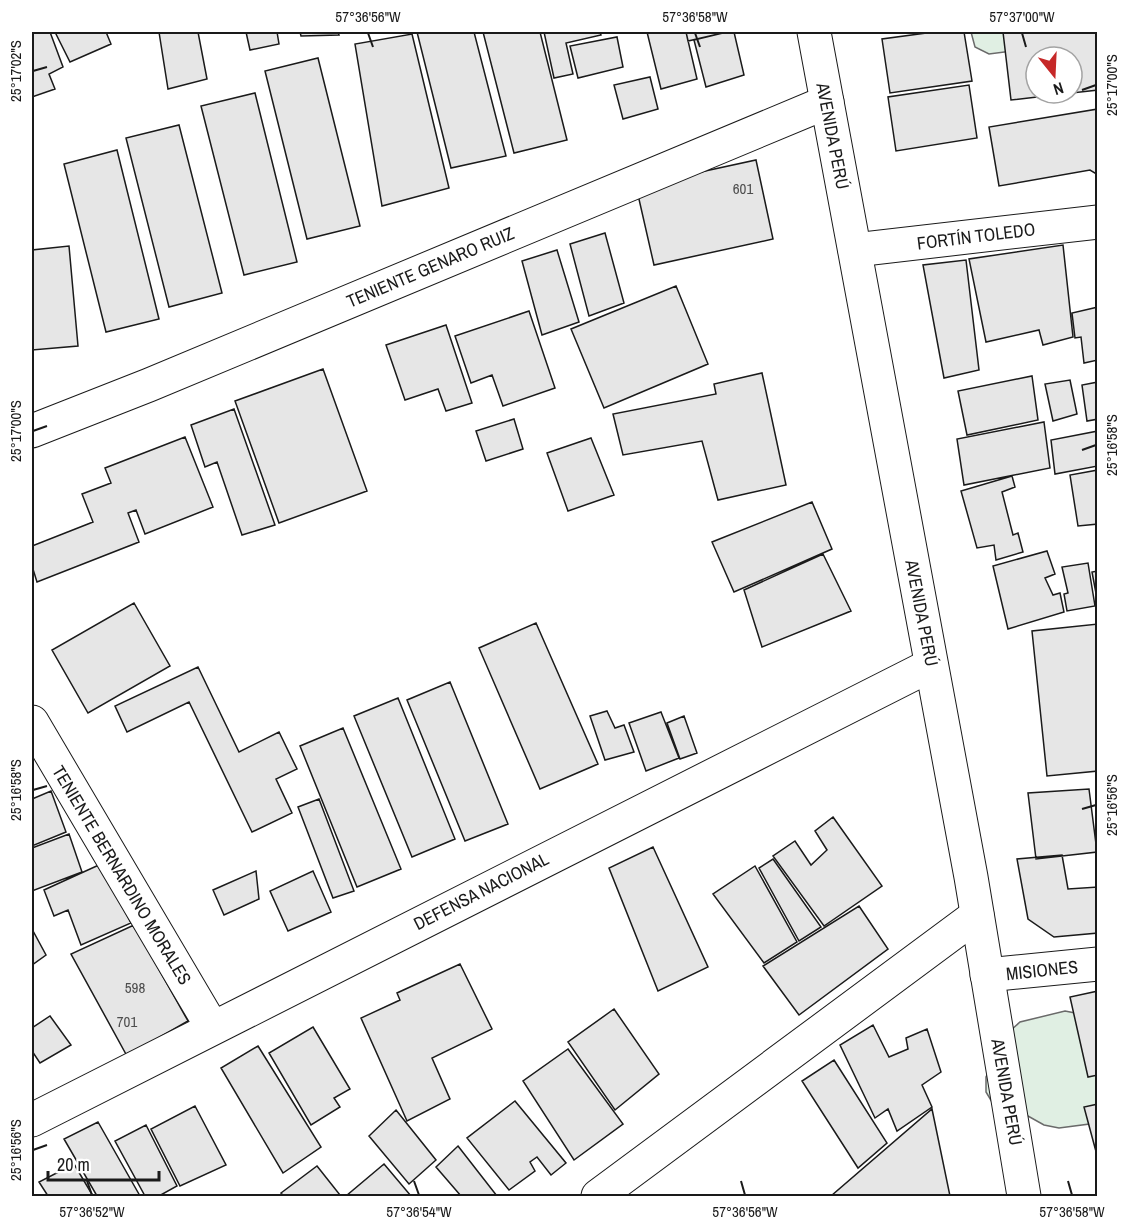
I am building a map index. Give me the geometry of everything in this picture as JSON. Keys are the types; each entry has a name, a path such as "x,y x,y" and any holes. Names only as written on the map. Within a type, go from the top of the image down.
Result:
{"street":[{"name":"AVENIDA PERÚ","path":"814,32 932,665 1024,1197"},
{"name":"TENIENTE GENARO RUIZ","path":"32,431 169,377 827,102"},
{"name":"FORTÍN TOLEDO","path":"855,250 1098,222"},
{"name":"DEFENSA NACIONAL","path":"32,1120 932,665"},
{"name":"TENIENTE BERNARDINO MORALES","path":"32,722 212,1027"},
{"path":"598,1197 977,915"},
{"name":"MISIONES","path":"987,975 1098,964"}],"green space":[{"path":"971,32 1026,32 1028,40 1019,50 989,54 975,47"},
{"path":"1065,1011 1080,1014 1097,1049 1097,1123 1059,1128 1044,1125 1028,1116 995,1107 986,1092 986,1077 1009,1032 1020,1022"}],"building":[{"path":"32,32 50,32 63,67 49,74 55,89 32,97"},
{"path":"55,32 106,32 111,44 70,62"},
{"path":"159,32 198,32 207,79 168,89"},
{"path":"246,32 277,32 279,44 250,50"},
{"path":"300,32 338,32 339,35 301,36"},
{"path":"417,32 474,32 506,156 451,168"},
{"path":"483,32 540,32 567,140 514,153"},
{"path":"544,32 600,32 601,35 566,43 573,74 554,78"},
{"path":"647,32 686,32 697,79 661,89"},
{"path":"686,32 727,32 688,41"},
{"path":"734,32 744,75 706,87 694,40"},
{"path":"934,32 964,32 972,81 890,93 882,39"},
{"path":"1003,32 1098,32 1098,90 1084,92 1084,45 1024,45 1024,98 1011,100"},
{"path":"412,34 449,188 382,206 355,44"},
{"path":"617,37 623,67 578,78 570,46"},
{"path":"318,58 360,226 307,239 265,71"},
{"path":"650,77 658,109 623,119 614,85"},
{"path":"969,85 977,138 896,151 888,97"},
{"path":"255,93 297,262 244,275 201,106"},
{"path":"1098,109 1098,175 1090,170 999,186 989,127"},
{"path":"179,125 222,293 169,307 126,138"},
{"path":"117,150 159,319 106,332 64,164"},
{"path":"756,160 773,239 654,265 636,186"},
{"path":"605,233 624,303 589,316 570,244"},
{"path":"1063,245 1073,337 1043,345 1039,330 986,342 969,259"},
{"path":"69,246 78,346 32,350 32,250"},
{"path":"557,250 579,322 542,335 522,261"},
{"path":"966,260 979,370 944,378 923,265"},
{"path":"676,286 708,364 604,408 571,329"},
{"path":"1098,307 1098,360 1084,363 1081,337 1075,338 1072,313"},
{"path":"529,311 555,388 503,406 492,375 471,383 455,336"},
{"path":"446,325 472,403 446,411 438,389 405,400 386,345"},
{"path":"323,369 367,491 279,523 235,401"},
{"path":"762,373 786,485 718,500 702,441 623,455 613,414 716,394 714,384"},
{"path":"1032,376 1038,420 967,435 958,391"},
{"path":"1070,380 1077,414 1053,421 1045,384"},
{"path":"1098,382 1098,419 1087,421 1082,385"},
{"path":"234,409 275,525 242,535 217,462 205,467 191,425"},
{"path":"514,419 523,449 486,461 476,431"},
{"path":"1044,422 1050,468 964,485 957,439"},
{"path":"1098,431 1098,466 1055,474 1051,440"},
{"path":"185,437 213,507 145,534 136,510 128,513 139,542 37,582 32,566 32,546 93,522 82,494 111,483 105,468"},
{"path":"591,438 614,495 568,511 547,453"},
{"path":"1098,470 1098,524 1078,526 1070,475"},
{"path":"1012,476 1015,487 1002,492 1013,535 1018,533 1023,552 996,560 994,545 977,548 961,491"},
{"path":"812,502 832,549 734,592 712,542"},
{"path":"1047,551 1055,574 1045,578 1053,595 1060,593 1064,612 1008,629 993,566"},
{"path":"823,554 851,611 762,647 744,590"},
{"path":"1088,563 1095,606 1067,611 1064,594 1068,593 1062,567"},
{"path":"1098,571 1098,604 1092,572"},
{"path":"134,603 170,666 88,713 52,650"},
{"path":"536,623 598,764 540,789 479,648"},
{"path":"1098,624 1098,771 1047,776 1032,631"},
{"path":"198,667 239,752 279,732 297,769 276,779 292,813 252,832 189,702 127,732 115,706"},
{"path":"450,682 508,824 465,841 407,700"},
{"path":"398,698 455,839 412,857 354,716"},
{"path":"607,711 615,728 624,725 634,752 605,760 590,716"},
{"path":"661,712 679,758 646,771 629,723"},
{"path":"684,716 697,753 680,759 667,723"},
{"path":"343,728 401,869 357,887 300,746"},
{"path":"1089,789 1097,852 1036,859 1028,793"},
{"path":"51,791 66,832 32,846 32,799"},
{"path":"319,799 354,891 333,898 298,807"},
{"path":"833,817 882,886 824,926 773,856 795,841 811,865 827,850 815,831"},
{"path":"69,834 82,872 32,891 32,848"},
{"path":"653,847 708,967 658,991 609,868"},
{"path":"1062,855 1068,889 1098,887 1098,933 1054,937 1028,919 1017,859"},
{"path":"773,859 821,927 799,941 759,868"},
{"path":"101,864 131,923 81,945 68,910 54,916 44,890"},
{"path":"755,866 797,942 764,963 713,894"},
{"path":"256,871 259,899 224,915 213,890"},
{"path":"313,871 331,912 288,931 270,891"},
{"path":"859,906 888,949 799,1015 763,966"},
{"path":"134,925 188,1021 127,1056 71,954"},
{"path":"32,929 46,955 32,965"},
{"path":"460,964 492,1029 432,1058 450,1099 407,1121 361,1018 400,1000 397,993"},
{"path":"1098,991 1098,1075 1088,1077 1070,997"},
{"path":"614,1009 659,1074 615,1110 568,1042"},
{"path":"50,1016 71,1045 40,1063 32,1051 32,1028"},
{"path":"873,1025 889,1057 908,1049 906,1038 927,1029 941,1072 922,1085 932,1107 897,1131 888,1109 875,1118 840,1045"},
{"path":"313,1027 350,1089 334,1098 340,1107 311,1125 269,1053"},
{"path":"258,1046 321,1147 283,1173 221,1068"},
{"path":"568,1049 623,1124 574,1160 523,1081"},
{"path":"834,1060 887,1143 858,1168 802,1081"},
{"path":"515,1101 566,1163 551,1175 537,1157 530,1162 535,1171 509,1190 467,1138"},
{"path":"1098,1104 1098,1159 1084,1107"},
{"path":"195,1106 226,1165 180,1186 151,1129"},
{"path":"932,1109 950,1196 831,1196"},
{"path":"396,1110 436,1160 409,1184 369,1136"},
{"path":"98,1122 140,1196 97,1196 64,1139"},
{"path":"146,1125 177,1186 159,1196 145,1196 115,1141"},
{"path":"458,1146 497,1196 461,1196 436,1167"},
{"path":"74,1164 93,1196 48,1196 39,1182"},
{"path":"384,1164 411,1196 346,1196"},
{"path":"317,1166 340,1195 284,1196 281,1193"}]}
